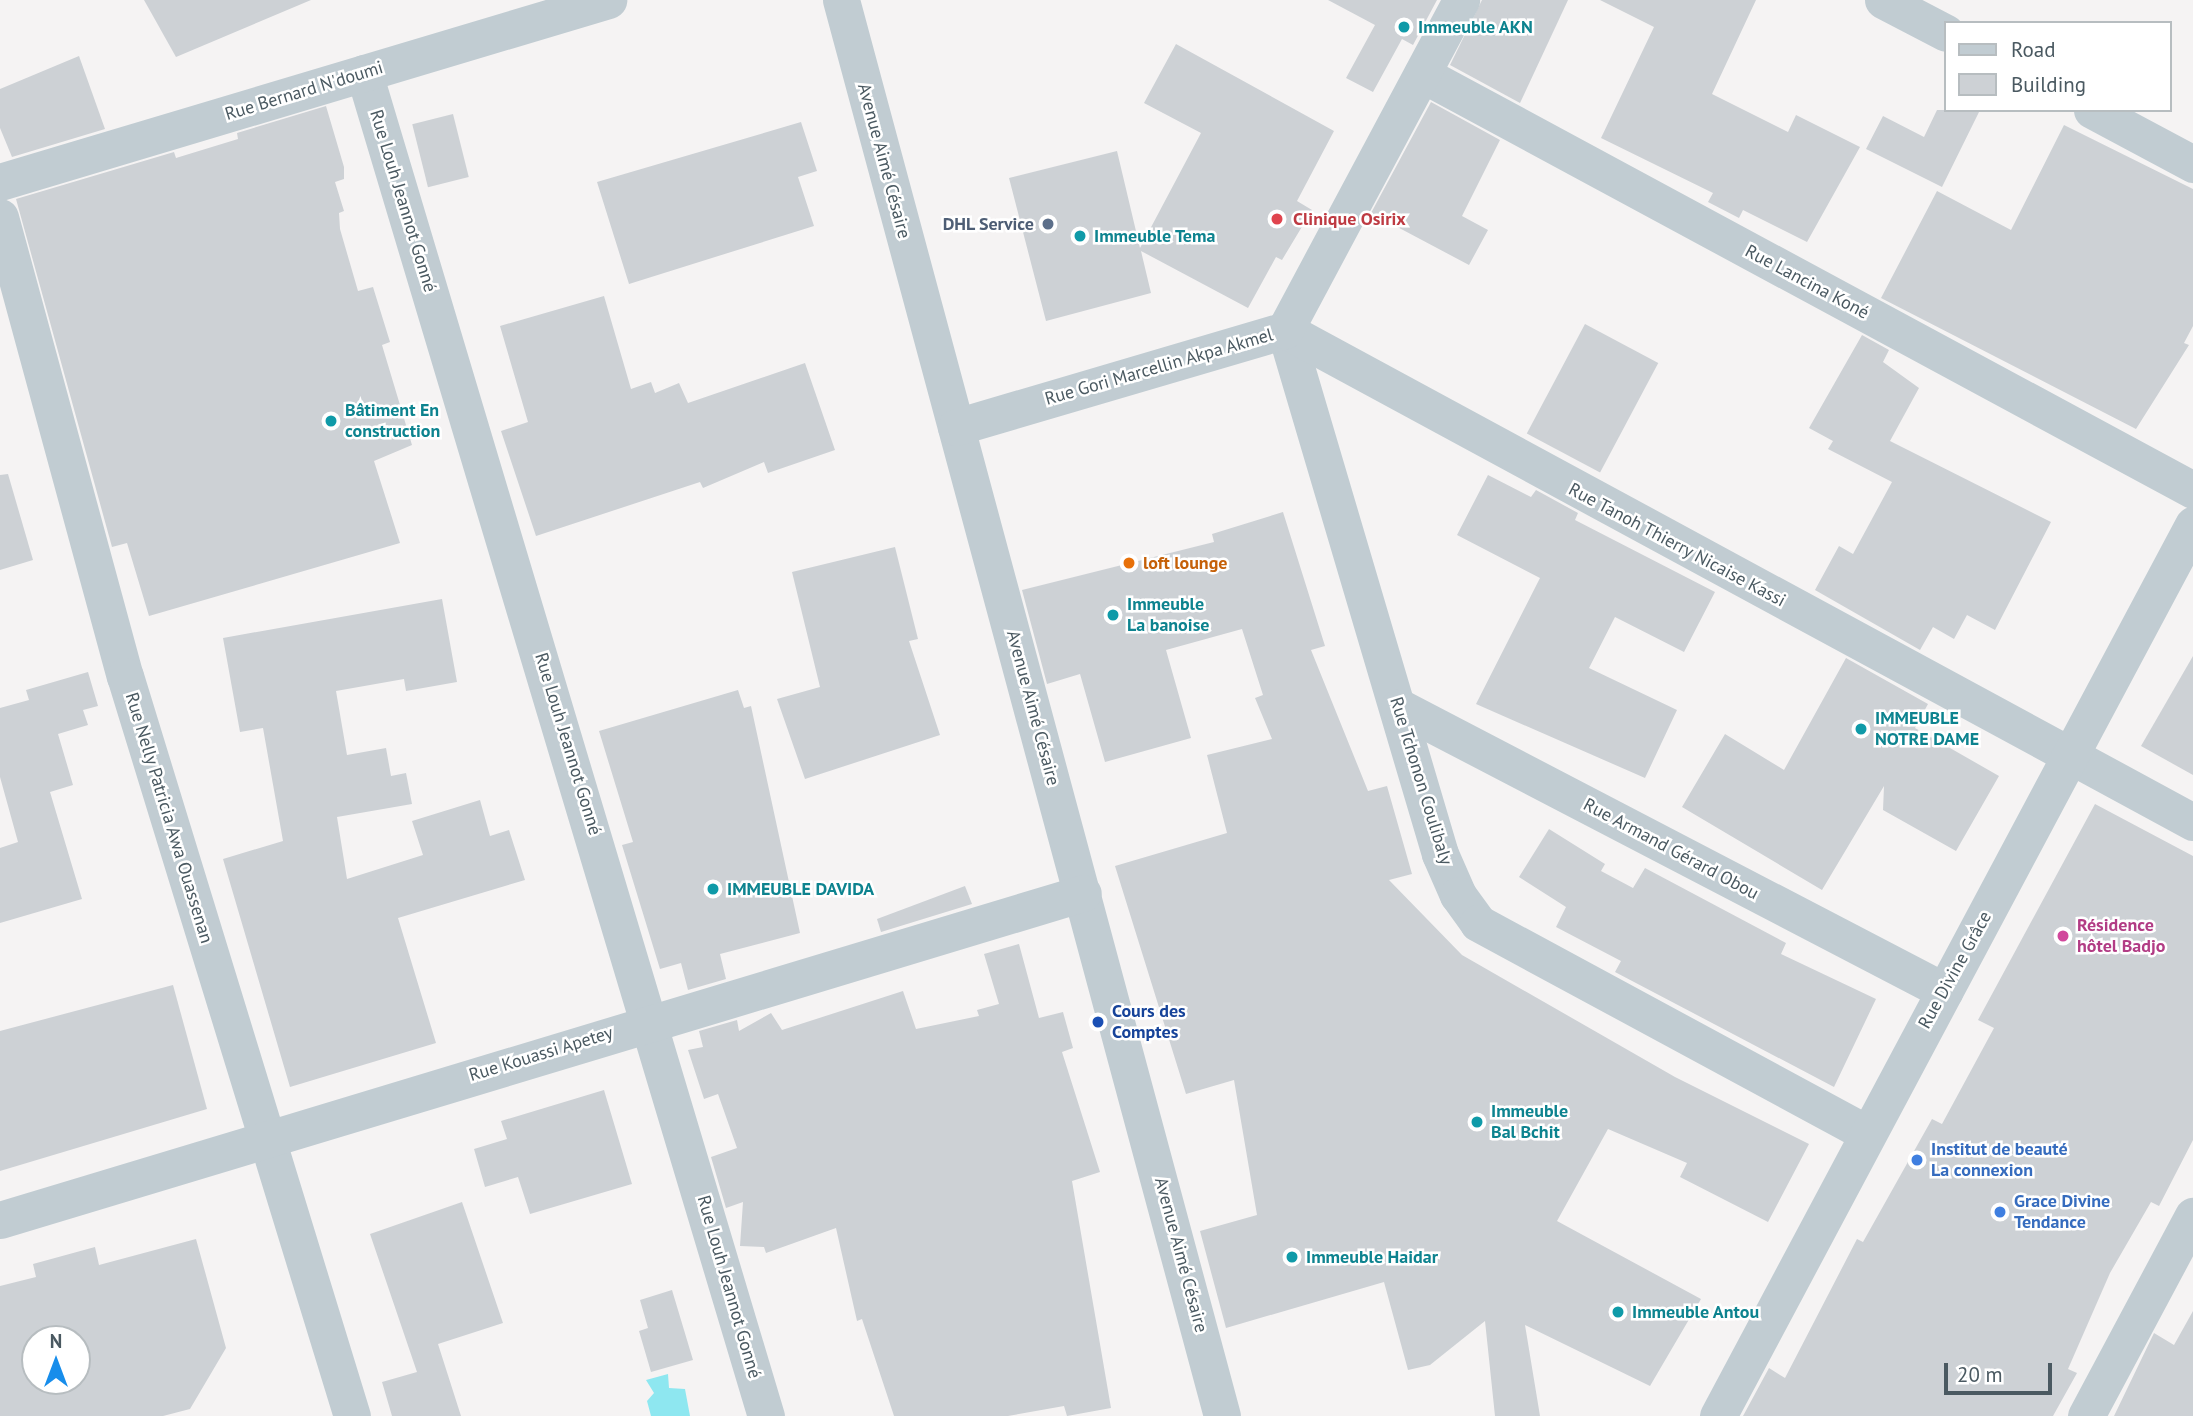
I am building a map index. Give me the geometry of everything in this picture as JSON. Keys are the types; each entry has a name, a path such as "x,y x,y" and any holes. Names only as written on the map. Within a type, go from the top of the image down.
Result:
{"street":[{"name":"Rue Bernard N'doumi","path":"0,182 608,0"},
{"name":"Avenue Aimé Césaire","path":"841,0 1223,1416"},
{"name":"Rue Gori Marcellin Akpa Akmel","path":"956,427 1285,330 1461,0"},
{"path":"1883,0 1944,32"},
{"name":"Rue Louh Jeannot Gonné","path":"364,73 651,1020 766,1416"},
{"name":"Rue Lancina Koné","path":"1422,74 2193,490"},
{"path":"2096,112 2193,164"},
{"name":"Rue Nelly Patricia Awa Ouassenan","path":"0,217 72,493 352,1416"},
{"name":"Rue Tchonon Coulibaly","path":"1285,330 1399,707 1440,854 1458,895 1478,923 1867,1133"},
{"name":"Rue Tanoh Thierry Nicaise Kassi","path":"1285,330 2193,822"},
{"name":"Rue Divine Grâce","path":"1718,1416 2193,525"},
{"name":"Rue Armand Gérard Obou","path":"1399,707 1944,991"},
{"name":"Rue Kouassi Apetey","path":"0,1220 651,1020 1083,893"},
{"path":"2089,1415 2193,1216"}],"water":[{"path":"668,1374 669,1388 685,1389 690,1416 651,1416 647,1401 654,1393 646,1380"}],"building":[{"path":"144,0 311,0 176,57"},
{"path":"1328,0 1437,0 1413,45 1402,39 1373,92 1346,78 1375,25"},
{"path":"1482,0 1568,0 1520,103 1450,65"},
{"path":"1600,0 1756,0 1712,94 1788,132 1796,115 1860,147 1807,242 1743,210 1739,218 1708,202 1713,193 1601,138 1654,27"},
{"path":"1176,44 1334,131 1297,201 1312,210 1282,260 1276,257 1248,308 1141,251 1151,293 1046,321 1009,178 1117,151 1140,248 1201,133 1144,103"},
{"path":"79,56 105,129 12,157 0,128 0,89"},
{"path":"1431,102 1500,140 1462,216 1488,230 1469,265 1371,213"},
{"path":"326,106 344,167 344,179 335,182 344,211 339,213 340,229 358,291 373,287 390,342 382,345 412,445 374,461 400,543 149,616 127,543 112,547 16,199 174,152 176,158 238,139 237,133"},
{"path":"1937,110 1979,112 1942,187 1866,149 1883,116 1924,137"},
{"path":"453,114 469,177 428,187 412,124"},
{"path":"801,122 817,171 798,177 814,226 629,284 597,182"},
{"path":"2064,125 2193,189 2193,326 2184,343 2189,345 2136,429 1881,298 1937,191 2011,230"},
{"path":"604,296 631,389 651,382 655,393 679,383 688,403 805,363 835,450 768,473 764,462 703,488 700,482 536,536 501,431 528,422 500,326"},
{"path":"1585,324 1658,363 1600,472 1527,433"},
{"path":"1862,335 1889,350 1883,362 1919,388 1890,441 2051,522 1995,630 1967,615 1954,639 1933,627 1920,650 1815,590 1839,546 1853,554 1892,482 1828,449 1833,441 1809,428"},
{"path":"8,474 33,560 0,570 0,475"},
{"path":"1488,475 1531,497 1536,490 1578,513 1575,520 1715,592 1684,652 1615,617 1589,668 1677,710 1645,778 1476,704 1540,578 1457,535"},
{"path":"1283,512 1325,646 1311,650 1368,791 1387,786 1412,874 1389,880 1462,955 1675,1077 1809,1144 1768,1222 1680,1177 1687,1163 1608,1129 1557,1221 1701,1299 1650,1386 1525,1325 1540,1416 1495,1416 1485,1321 1430,1365 1408,1370 1384,1282 1226,1328 1200,1231 1257,1215 1234,1080 1186,1094 1115,866 1227,833 1207,755 1272,739 1255,698 1263,695 1242,629 1166,650 1191,738 1105,762 1080,674 1047,684 1022,590 1214,542 1212,534"},
{"path":"895,547 918,639 909,641 940,735 805,779 777,699 820,687 792,572"},
{"path":"442,599 457,682 406,691 404,679 336,691 347,755 386,748 391,776 406,773 412,804 337,817 347,879 423,855 412,821 480,800 490,836 509,830 525,880 398,918 436,1043 290,1087 223,859 283,841 263,728 240,732 223,638"},
{"path":"2193,656 2193,775 2141,746"},
{"path":"1846,658 1928,704 1915,728 1999,776 1956,851 1883,810 1884,786 1822,890 1682,807 1725,734 1784,770"},
{"path":"88,672 98,706 83,710 88,725 58,734 73,785 50,792 82,899 0,923 0,848 18,842 0,777 0,708 29,700 26,690"},
{"path":"738,690 744,708 751,706 800,933 720,954 726,979 688,990 681,963 660,969 622,845 633,842 599,731"},
{"path":"2095,804 2193,856 2193,1140 2159,1206 2151,1202 2110,1273 2068,1369 2077,1373 2053,1416 1743,1416 1769,1368 1785,1378 1857,1239 1863,1242 1932,1119 1942,1124 1994,1028 1978,1020"},
{"path":"1549,829 1605,864 1601,871 1633,888 1645,868 1786,943 1781,954 1876,999 1834,1087 1615,972 1621,961 1556,927 1566,907 1519,877"},
{"path":"965,886 972,904 881,932 877,919"},
{"path":"1019,944 1039,1018 1063,1012 1073,1048 1062,1052 1100,1172 1072,1181 1111,1408 1067,1416 1064,1406 1008,1416 894,1416 862,1319 857,1321 836,1228 766,1253 764,1247 740,1246 743,1202 726,1208 711,1157 737,1148 718,1094 704,1099 688,1050 703,1047 699,1031 737,1020 739,1031 771,1013 782,1030 903,991 916,1029 979,1016 977,1010 999,1004 984,954"},
{"path":"173,985 207,1109 0,1171 0,1031"},
{"path":"604,1090 632,1184 530,1214 518,1177 485,1187 474,1149 507,1139 501,1121"},
{"path":"462,1202 503,1323 438,1344 461,1416 392,1416 382,1382 417,1372 370,1234"},
{"path":"196,1239 226,1348 190,1409 163,1416 0,1416 0,1286 36,1277 33,1264 95,1247 99,1265"},
{"path":"672,1290 693,1360 651,1372 639,1331 648,1328 640,1300"},
{"path":"2193,1311 2193,1416 2114,1416 2154,1333 2174,1345"}],"place":[{"name":"Immeuble AKN","path":"1404,27"},
{"name":"Clinique Osirix","path":"1277,219"},
{"name":"DHL Service","path":"1048,224"},
{"name":"Immeuble Tema","path":"1080,236"},
{"name":"Bâtiment En construction","path":"331,421"},
{"name":"loft lounge","path":"1129,563"},
{"name":"Immeuble La banoise","path":"1113,615"},
{"name":"IMMEUBLE NOTRE DAME","path":"1861,729"},
{"name":"IMMEUBLE DAVIDA","path":"713,889"},
{"name":"Résidence hôtel Badjo","path":"2063,936"},
{"name":"Cours des Comptes","path":"1098,1022"},
{"name":"Immeuble Bal Bchit","path":"1477,1122"},
{"name":"Institut de beauté La connexion","path":"1917,1160"},
{"name":"Grace Divine Tendance","path":"2000,1212"},
{"name":"Immeuble Haidar","path":"1292,1257"},
{"name":"Immeuble Antou","path":"1618,1312"}]}
